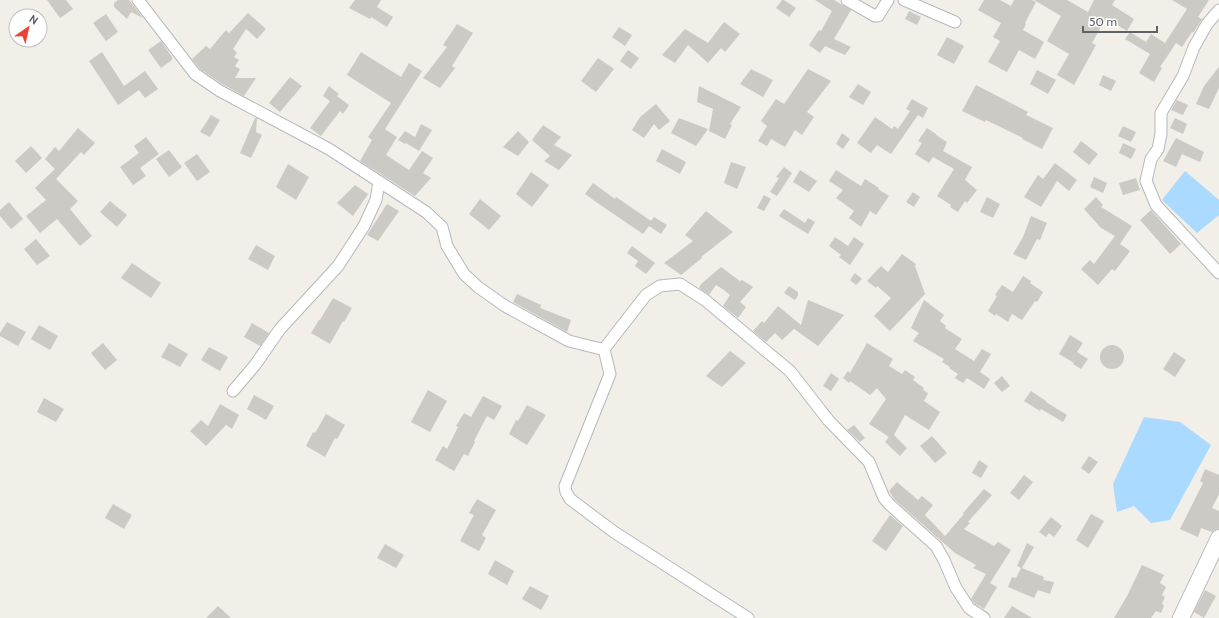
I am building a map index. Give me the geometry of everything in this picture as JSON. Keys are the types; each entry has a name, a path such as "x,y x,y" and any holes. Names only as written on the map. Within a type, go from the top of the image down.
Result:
{"main road":[{"path":"1181,618 1219,538"}],"street":[{"path":"138,0 195,74 220,91 329,149 426,212 442,226 447,246 464,274 478,287 505,306 569,341 604,349"},
{"path":"847,0 875,16 878,16 888,0"},
{"path":"904,0 955,22"},
{"path":"1219,10 1207,24 1194,47 1183,76 1161,113 1161,134 1158,149 1151,159 1146,181 1156,205 1219,273"},
{"path":"233,391 280,329 338,266 364,226 376,200 379,182"},
{"path":"604,349 646,295 660,286 680,284 705,300 790,371 828,421 869,462 884,498 936,546 944,560 956,588 969,608 984,618"},
{"path":"604,349 610,374 565,486 566,492 570,499 614,532 748,618"}],"water":[{"path":"1185,171 1219,200 1219,215 1197,233 1162,200"},
{"path":"1144,417 1180,422 1211,445 1170,520 1151,523 1134,506 1117,512 1113,484"}],"building":[{"path":"47,0 66,0 73,9 60,18"},
{"path":"118,0 129,0 143,18 131,12 127,19 114,7 114,3"},
{"path":"355,0 381,0 377,7 393,17 387,27 371,17 370,19 349,8"},
{"path":"782,0 796,8 789,17 776,8"},
{"path":"815,0 834,0 851,10 834,39 851,47 845,55 825,46 820,53 809,45 819,30 821,31 832,11"},
{"path":"984,0 1000,0 1011,6 1014,0 1032,0 1036,2 1023,30 1044,42 1035,59 1019,50 1007,72 988,62 1000,41 993,37 1001,23 978,10"},
{"path":"1034,0 1067,0 1088,12 1094,0 1115,0 1112,5 1134,19 1127,31 1106,18 1092,43 1096,45 1074,85 1057,75 1069,54 1047,41 1061,16"},
{"path":"1172,0 1209,0 1198,17 1202,19 1193,33 1192,32 1182,47 1176,43 1160,67 1162,68 1154,82 1139,73 1150,54 1125,39 1130,32 1146,42 1151,34 1165,43 1187,9"},
{"path":"909,11 921,17 917,25 905,19"},
{"path":"248,13 266,29 257,39 246,29 233,49 237,53 234,57 239,60 235,66 240,69 235,78 256,78 244,96 200,69 192,59 206,46 210,49 226,30 229,33"},
{"path":"106,14 118,32 106,41 93,23"},
{"path":"724,22 740,34 725,52 721,48 708,63 688,45 675,63 662,55 685,29 708,43"},
{"path":"457,24 473,33 452,66 455,68 440,88 423,78 447,47 443,45"},
{"path":"619,27 632,35 625,46 612,37"},
{"path":"947,37 964,46 954,64 937,55"},
{"path":"161,41 172,57 172,60 161,68 148,50"},
{"path":"628,50 639,58 631,69 620,61"},
{"path":"102,52 124,86 145,71 158,89 145,98 139,90 118,105 89,61"},
{"path":"361,52 401,77 409,63 422,71 385,129 397,137 386,155 409,170 422,151 433,158 423,173 431,178 415,196 360,161 372,140 368,137 391,103 347,75"},
{"path":"598,58 614,69 596,92 581,81"},
{"path":"1219,67 1219,88 1209,109 1196,104 1204,86"},
{"path":"751,69 773,80 763,97 740,84"},
{"path":"808,69 831,81 807,112 814,117 802,135 795,130 785,147 771,139 767,146 758,141 767,126 761,121 776,99 784,104"},
{"path":"1037,70 1056,80 1048,94 1030,84"},
{"path":"1103,75 1116,81 1111,91 1099,85"},
{"path":"290,77 302,86 280,112 269,103"},
{"path":"858,84 871,92 863,105 849,97"},
{"path":"976,85 1028,112 1026,115 1053,128 1042,149 986,120 985,122 962,111"},
{"path":"329,86 339,94 337,96 349,105 343,114 340,111 321,136 310,128 330,101 323,96"},
{"path":"699,86 741,107 730,124 732,125 725,139 709,131 713,109 697,102"},
{"path":"912,99 928,108 923,118 918,115 891,154 877,145 871,153 857,143 875,117 892,129 894,126 898,129 910,111 906,109"},
{"path":"1177,100 1188,105 1183,115 1171,110"},
{"path":"656,104 670,121 659,130 654,124 644,138 632,130 640,117"},
{"path":"211,115 220,120 210,137 200,132"},
{"path":"255,118 257,118 256,132 262,135 251,158 240,153"},
{"path":"679,118 708,129 696,146 671,133"},
{"path":"1175,118 1187,124 1183,134 1170,128"},
{"path":"421,124 432,130 419,151 398,140 405,131 415,137"},
{"path":"543,125 561,137 554,145 572,155 559,170 544,161 550,156 532,140"},
{"path":"1123,126 1136,132 1131,142 1118,136"},
{"path":"78,128 95,143 84,155 81,152 56,179 78,201 70,209 92,236 80,246 57,219 40,233 26,216 46,200 35,188 55,169 45,159 55,147 59,151"},
{"path":"927,128 947,142 943,151 972,167 965,180 977,190 967,203 965,201 958,212 950,207 951,205 937,196 954,169 933,157 929,163 915,154 922,143 918,141"},
{"path":"518,131 529,142 518,156 503,147"},
{"path":"842,133 850,139 843,149 836,144"},
{"path":"146,137 159,154 140,168 146,176 133,185 120,167 139,153 134,146"},
{"path":"1176,138 1204,152 1200,162 1182,154 1176,167 1163,161"},
{"path":"1081,141 1098,154 1089,165 1073,152"},
{"path":"1123,143 1136,149 1131,159 1119,153"},
{"path":"31,146 42,158 26,173 15,161"},
{"path":"662,149 686,162 680,174 656,161"},
{"path":"169,150 182,167 169,177 156,159"},
{"path":"197,154 210,172 197,181 184,163"},
{"path":"731,162 746,167 737,189 724,183"},
{"path":"1055,163 1077,180 1069,191 1057,181 1041,207 1024,197 1038,175 1043,179"},
{"path":"288,164 309,177 296,200 276,187"},
{"path":"784,167 792,173 777,196 770,192 779,178 776,177"},
{"path":"800,170 817,181 809,192 793,182"},
{"path":"836,170 861,186 865,179 889,196 876,215 870,211 861,227 849,218 854,211 836,198 843,190 829,181"},
{"path":"531,172 549,185 532,207 516,194"},
{"path":"1094,177 1107,183 1103,193 1090,187"},
{"path":"1136,178 1140,190 1123,195 1119,183"},
{"path":"593,183 615,199 616,197 651,221 654,217 667,225 661,234 649,226 643,234 585,194"},
{"path":"355,185 368,194 353,216 337,203"},
{"path":"913,192 920,197 914,207 906,202"},
{"path":"764,195 771,199 764,211 757,208"},
{"path":"987,197 1000,204 993,218 980,212"},
{"path":"1096,197 1103,205 1101,207 1132,226 1120,244 1130,251 1115,271 1112,269 1098,285 1081,269 1090,260 1094,264 1115,236 1101,228 1084,209"},
{"path":"480,199 501,216 489,230 469,214"},
{"path":"110,201 127,215 117,227 100,212"},
{"path":"9,202 23,219 11,229 0,216 0,210"},
{"path":"387,204 399,211 378,241 367,235"},
{"path":"784,209 805,223 808,218 815,222 808,234 779,216"},
{"path":"1151,210 1181,244 1170,254 1140,220"},
{"path":"706,211 733,232 681,275 664,263 693,241 685,235"},
{"path":"1031,216 1047,223 1040,240 1037,239 1026,260 1013,254 1023,237"},
{"path":"835,237 848,246 854,237 864,244 850,265 839,257 841,255 829,246"},
{"path":"36,239 50,256 37,265 24,249"},
{"path":"256,245 275,256 268,270 248,259"},
{"path":"632,246 655,263 646,274 635,266 638,261 627,253"},
{"path":"902,254 916,264 915,266 925,294 890,331 874,316 891,298 877,286 876,288 867,281 881,266 888,272"},
{"path":"132,263 161,283 151,298 121,278"},
{"path":"721,267 740,281 742,280 753,287 740,302 746,307 738,318 723,306 730,295 724,290 716,285 709,295 699,288 701,284"},
{"path":"855,273 862,279 856,285 850,280"},
{"path":"1023,276 1043,292 1022,320 1012,314 1008,322 996,314 995,316 988,311 997,296 995,295 1002,285 1013,292"},
{"path":"789,286 798,292 795,300 784,293"},
{"path":"517,294 541,305 540,308 571,320 567,332 513,302"},
{"path":"333,298 352,308 330,344 311,333"},
{"path":"808,300 844,315 818,346 794,329 782,340 775,333 766,342 753,331 762,321 764,323 778,306 801,325"},
{"path":"924,300 944,315 940,321 946,326 945,328 962,339 955,349 974,361 982,349 991,354 980,372 990,379 984,389 967,378 963,383 955,378 958,374 942,362 944,359 913,341 919,333 911,328"},
{"path":"7,322 26,332 18,346 0,336 0,333"},
{"path":"252,323 269,333 260,346 244,337"},
{"path":"39,325 58,336 50,350 31,339"},
{"path":"1070,335 1083,343 1077,352 1088,359 1081,369 1059,354"},
{"path":"103,343 117,360 105,370 91,353"},
{"path":"169,343 188,354 180,367 161,357"},
{"path":"867,343 893,359 889,366 902,374 905,370 915,377 913,380 928,393 924,401 940,412 929,430 905,415 894,435 907,448 900,456 885,442 889,437 869,424 886,399 877,388 870,395 843,378 848,371 850,373"},
{"path":"1107,345 1117,345 1124,352 1124,362 1117,369 1107,369 1100,362 1100,352"},
{"path":"209,347 228,357 220,371 201,360"},
{"path":"730,351 746,363 722,387 706,376"},
{"path":"1174,352 1186,360 1175,377 1163,369"},
{"path":"831,373 839,379 831,391 823,386"},
{"path":"1002,376 1010,386 1002,392 994,383"},
{"path":"428,390 447,401 430,432 411,422"},
{"path":"1031,391 1067,415 1063,422 1041,409 1040,411 1024,401"},
{"path":"254,395 274,406 266,420 247,409"},
{"path":"483,396 502,406 494,420 487,416 468,456 464,454 454,471 435,460 443,446 447,449 458,427 456,426 464,413 471,417"},
{"path":"44,398 64,409 56,422 37,412"},
{"path":"220,404 239,415 232,429 226,425 206,446 190,431 201,420 208,426"},
{"path":"527,405 546,415 527,445 509,434 516,420 518,421"},
{"path":"326,414 345,425 337,439 335,438 325,457 306,446 313,432 315,433"},
{"path":"854,425 865,438 860,442 847,430"},
{"path":"932,436 947,453 935,463 920,446"},
{"path":"1089,456 1098,462 1089,474 1081,468"},
{"path":"979,460 988,466 981,478 972,473"},
{"path":"1205,469 1219,475 1219,494 1212,508 1219,511 1219,529 1212,532 1201,528 1198,537 1180,529 1203,483 1200,481"},
{"path":"1024,475 1033,482 1019,500 1010,493"},
{"path":"897,482 918,500 922,496 933,505 925,515 945,536 984,489 992,495 968,522 970,523 964,529 994,546 998,542 1011,550 990,583 997,587 984,609 974,603 971,599 986,574 973,568 976,565 955,553 895,500 889,491"},
{"path":"477,499 496,510 482,535 486,538 479,551 460,541 474,515 469,513"},
{"path":"113,504 132,515 124,529 105,518"},
{"path":"1091,514 1104,521 1088,548 1076,540"},
{"path":"890,515 903,526 886,551 872,541"},
{"path":"1051,517 1062,526 1054,537 1049,533 1046,537 1039,532"},
{"path":"1027,543 1034,547 1022,568 1044,577 1043,580 1054,582 1050,594 1038,590 1034,598 1008,587 1012,577 1016,578 1021,568 1017,566"},
{"path":"385,544 404,555 396,568 377,558"},
{"path":"495,560 514,571 507,585 488,574"},
{"path":"1142,565 1164,575 1160,583 1166,587 1162,595 1165,597 1162,604 1164,606 1161,613 1156,611 1151,618 1114,618 1127,596"},
{"path":"530,586 549,596 541,610 522,599"},
{"path":"1205,590 1216,596 1204,618 1194,612"},
{"path":"218,606 231,618 206,618"},
{"path":"1012,606 1032,618 1004,618"}]}
